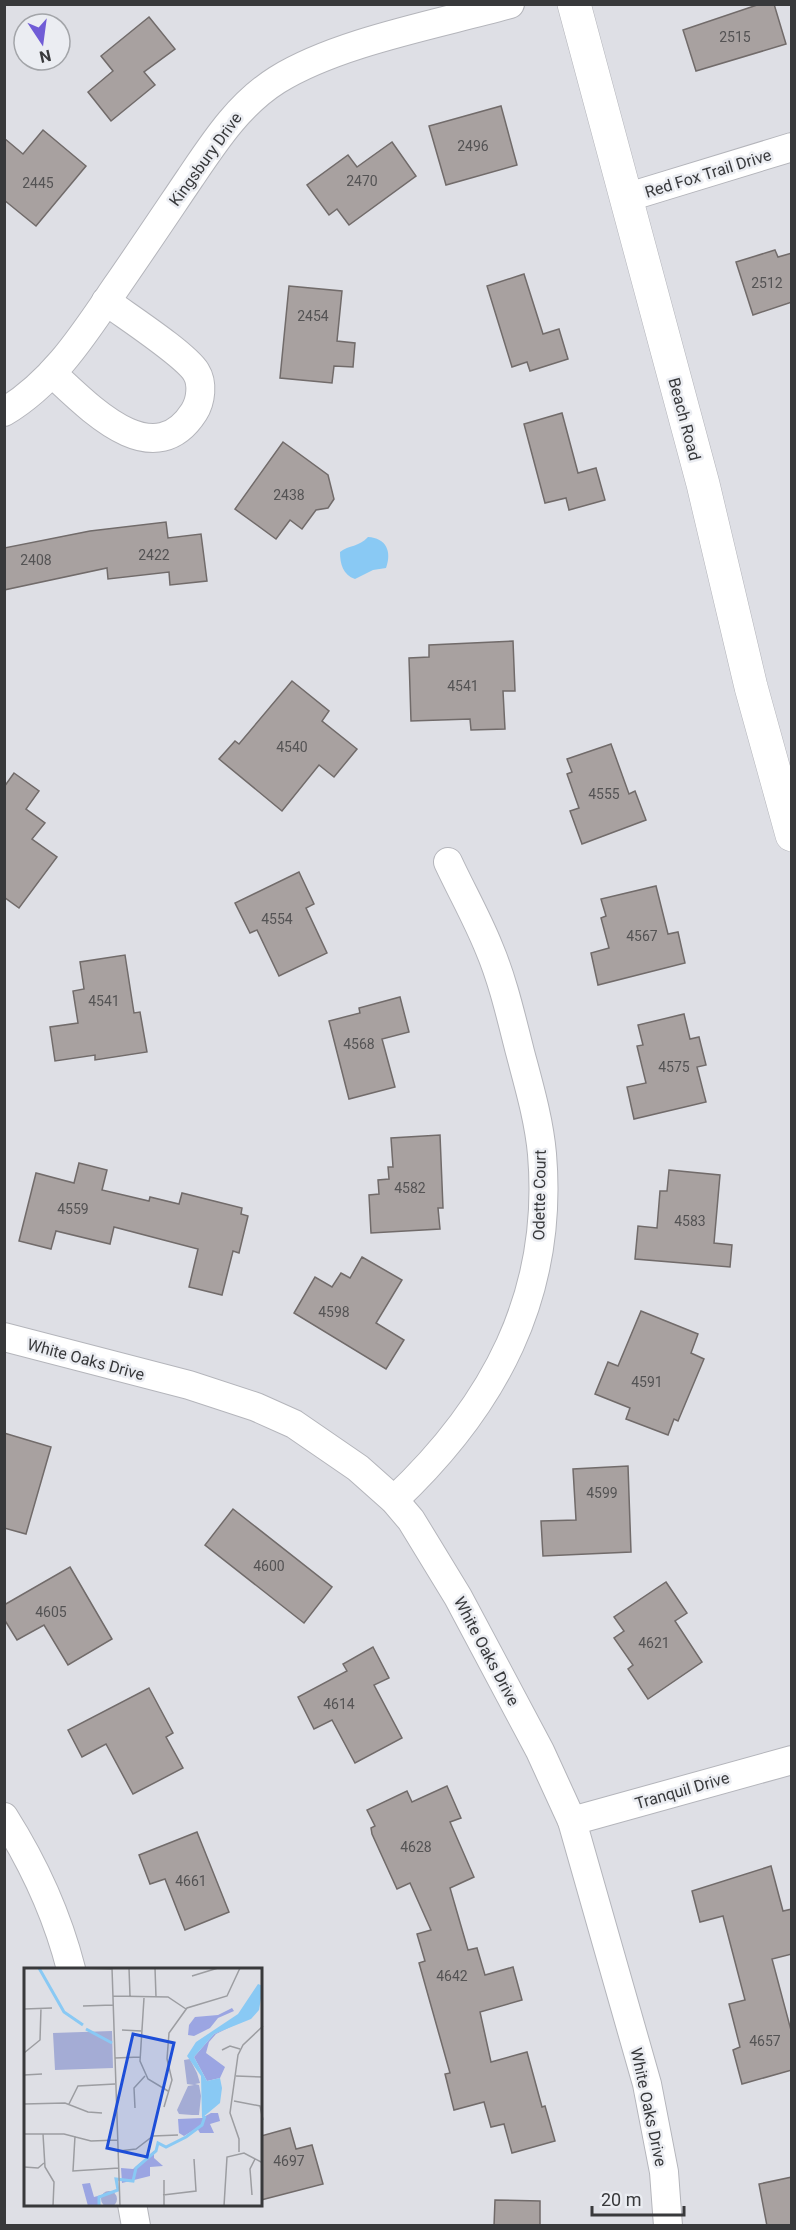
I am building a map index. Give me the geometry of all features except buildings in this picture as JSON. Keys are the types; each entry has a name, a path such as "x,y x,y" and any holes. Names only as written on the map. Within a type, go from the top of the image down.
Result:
{"street":[{"name":"Kingsbury Drive","path":"4,412 52,374 84,335 232,117 276,80 331,54 510,4"},
{"name":"Beach Road","path":"574,4 703,484 751,687 792,835"},
{"name":"Red Fox Trail Drive","path":"625,198 792,147"},
{"path":"52,374 88,406 134,437 150,440 165,436 183,426 196,410 201,393 196,372 106,301"},
{"name":"Odette Court","path":"394,1500 452,1440 479,1404 501,1367 532,1281 541,1228 542,1155 527,1082 502,986 489,948 448,862"},
{"name":"White Oaks Drive","path":"4,1337 189,1385 256,1407 294,1424 358,1468 394,1500 417,1528 453,1588 540,1751 572,1821 647,2084 664,2172 668,2226"},
{"name":"Tranquil Drive","path":"572,1821 792,1760"},
{"path":"4,1817 40,1877 55,1915 71,1968"},
{"path":"132,2206 136,2226"}],"water":[{"path":"368,537 379,540 386,546 388,562 386,568 373,570 355,579 343,568 340,552 361,543"}]}
